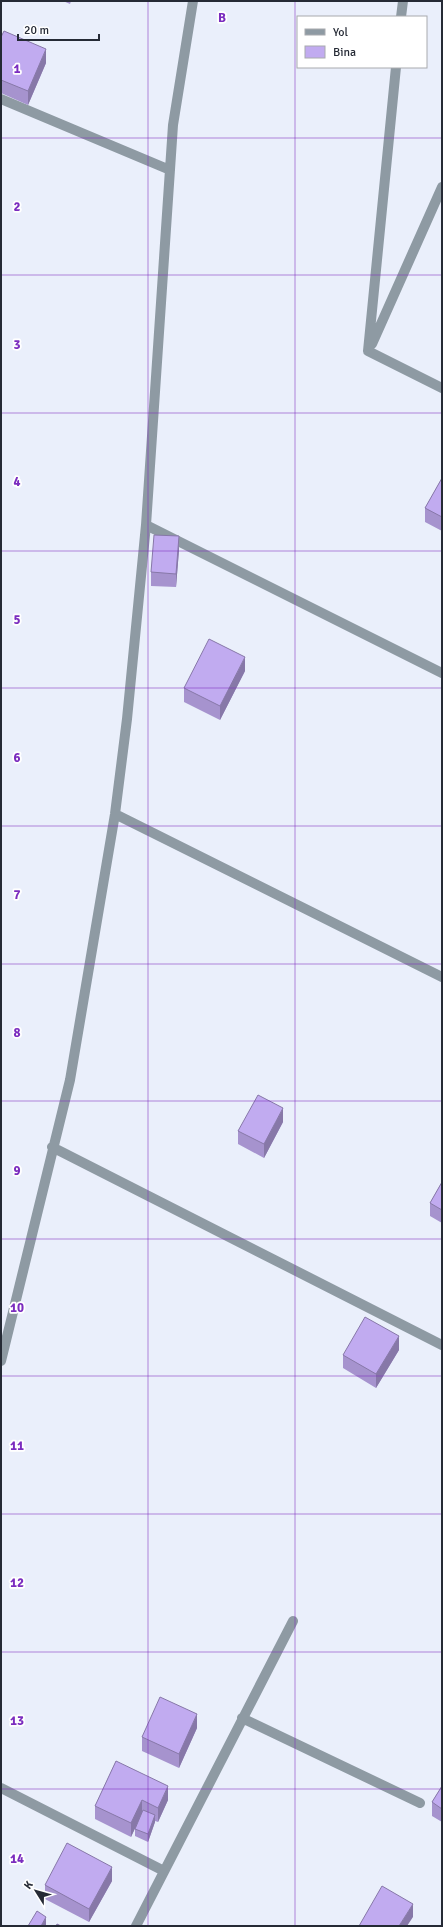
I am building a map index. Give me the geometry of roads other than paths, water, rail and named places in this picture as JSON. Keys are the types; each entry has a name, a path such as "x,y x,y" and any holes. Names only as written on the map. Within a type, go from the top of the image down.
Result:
{"street":[{"path":"1,1361 52,1147 70,1080 115,814 127,719 146,525 173,125 193,1"},
{"path":"401,16 403,1"},
{"path":"368,351 396,68"},
{"path":"1,99 170,170"},
{"path":"368,351 442,187"},
{"path":"368,351 442,388"},
{"path":"146,525 442,673"},
{"path":"115,814 442,977"},
{"path":"52,1147 442,1345"},
{"path":"136,1926 293,1621"},
{"path":"242,1718 420,1803"},
{"path":"1,1788 164,1871"}]}
